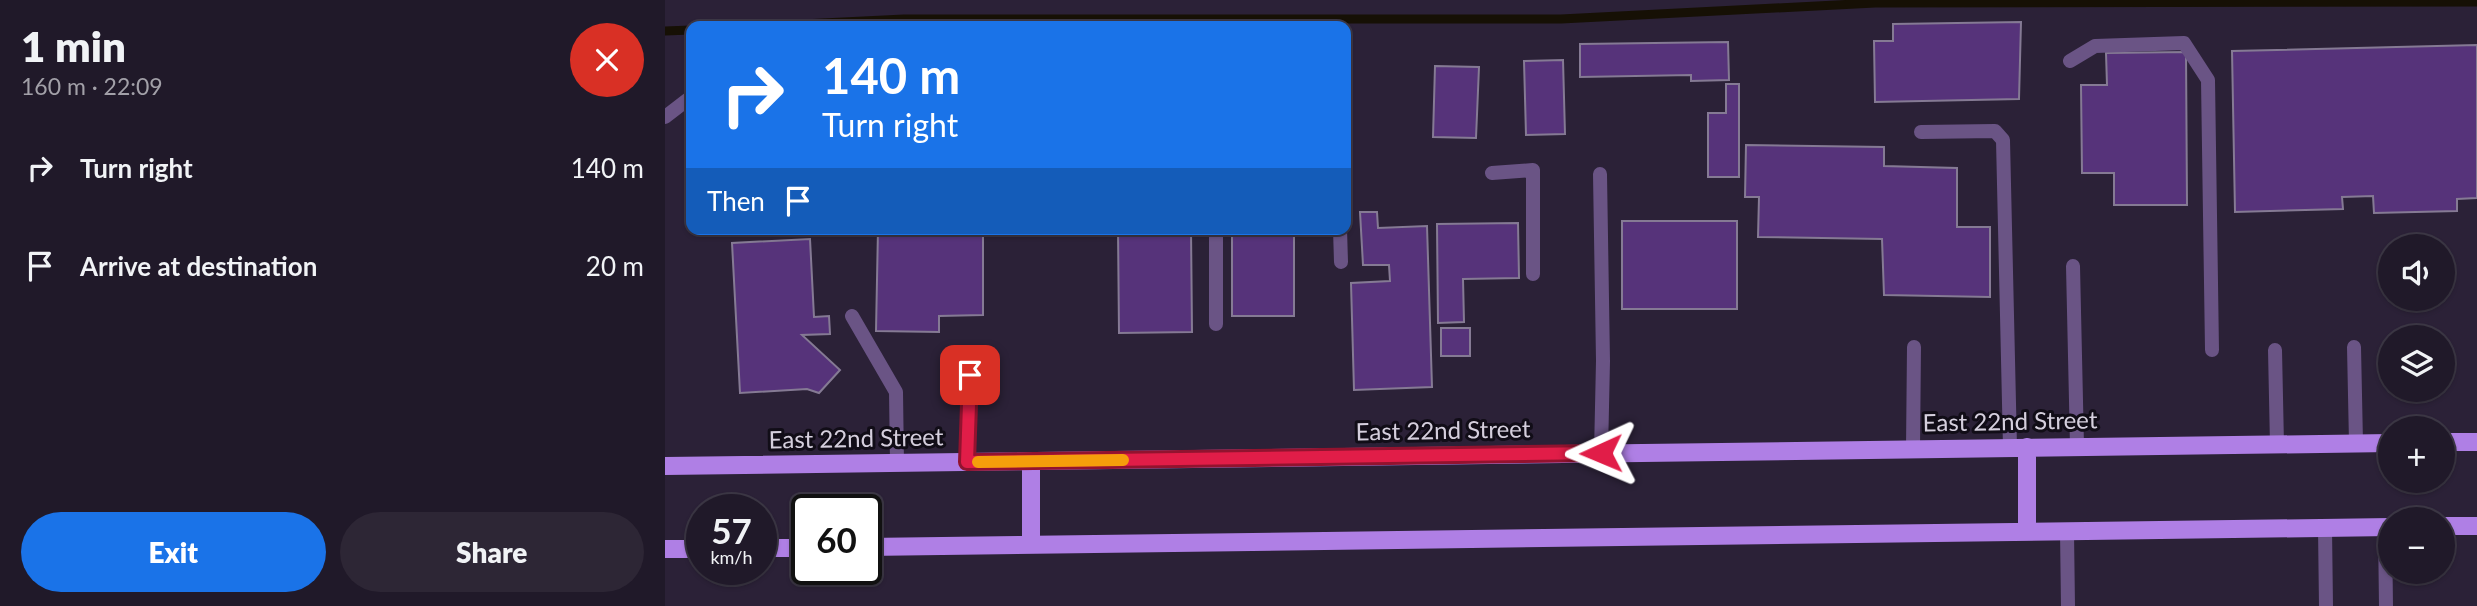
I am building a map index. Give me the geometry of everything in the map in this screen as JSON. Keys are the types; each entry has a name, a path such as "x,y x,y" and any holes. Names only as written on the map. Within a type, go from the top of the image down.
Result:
{"main road":[{"path":"2455,442 2477,442"},
{"name":"East 22nd Street","path":"665,466 2378,443"},
{"path":"2019,447 2027,533"},
{"path":"1031,462 1031,545"},
{"path":"2455,526 2477,526"},
{"path":"882,547 2378,527"},
{"path":"665,550 686,549"}],"lane":[{"path":"2070,61 2095,46 2184,43 2208,80 2212,350"},
{"path":"665,117 686,101"},
{"path":"1921,132 1995,131 2003,140 2019,447"},
{"path":"1492,173 1533,170 1533,274"},
{"path":"1600,174 1603,361 1601,453"},
{"path":"1216,235 1216,324"},
{"path":"1341,235 1341,262"},
{"path":"2073,266 2077,446"},
{"path":"852,316 896,392 897,463"},
{"path":"1913,448 1914,347"},
{"path":"2354,347 2356,443"},
{"path":"2275,350 2277,445"},
{"path":"967,462 970,375"},
{"path":"2325,528 2326,606"},
{"path":"2067,532 2069,606"},
{"path":"2386,606 2387,584"}],"building":[{"path":"2021,22 2019,99 1875,102 1874,41 1893,41 1893,24"},
{"path":"1728,42 1729,80 1691,81 1691,75 1580,77 1580,44"},
{"path":"2477,45 2477,198 2457,199 2457,211 2374,213 2373,196 2342,197 2343,209 2235,212 2232,51"},
{"path":"2186,52 2187,205 2114,205 2114,173 2082,173 2081,85 2107,85 2106,53"},
{"path":"1563,60 1565,134 1526,135 1524,61"},
{"path":"1435,66 1479,67 1476,138 1433,137"},
{"path":"1726,84 1739,84 1739,177 1708,177 1708,113 1726,113"},
{"path":"1746,145 1884,147 1884,166 1957,168 1957,227 1990,227 1990,297 1884,295 1882,239 1758,237 1759,197 1745,197"},
{"path":"1360,212 1377,212 1378,228 1427,226 1432,387 1354,390 1351,283 1390,281 1389,265 1363,265"},
{"path":"1622,221 1737,221 1737,309 1622,309"},
{"path":"1518,223 1519,278 1463,279 1464,322 1438,323 1437,224"},
{"path":"878,235 983,235 983,315 939,316 939,332 876,331"},
{"path":"1118,235 1191,235 1192,332 1119,333"},
{"path":"1232,235 1294,235 1294,316 1232,316"},
{"path":"810,239 814,317 829,316 830,334 802,335 840,370 819,393 807,389 740,393 732,243"},
{"path":"1441,328 1470,328 1470,356 1441,356"}],"waterway":[{"path":"863,21 1561,19 1875,3 2477,2"},
{"path":"665,31 686,30"}],"slow traffic":[{"path":"978,462 1123,460"}],"route":[{"path":"970,375 967,462 1601,453"}]}
